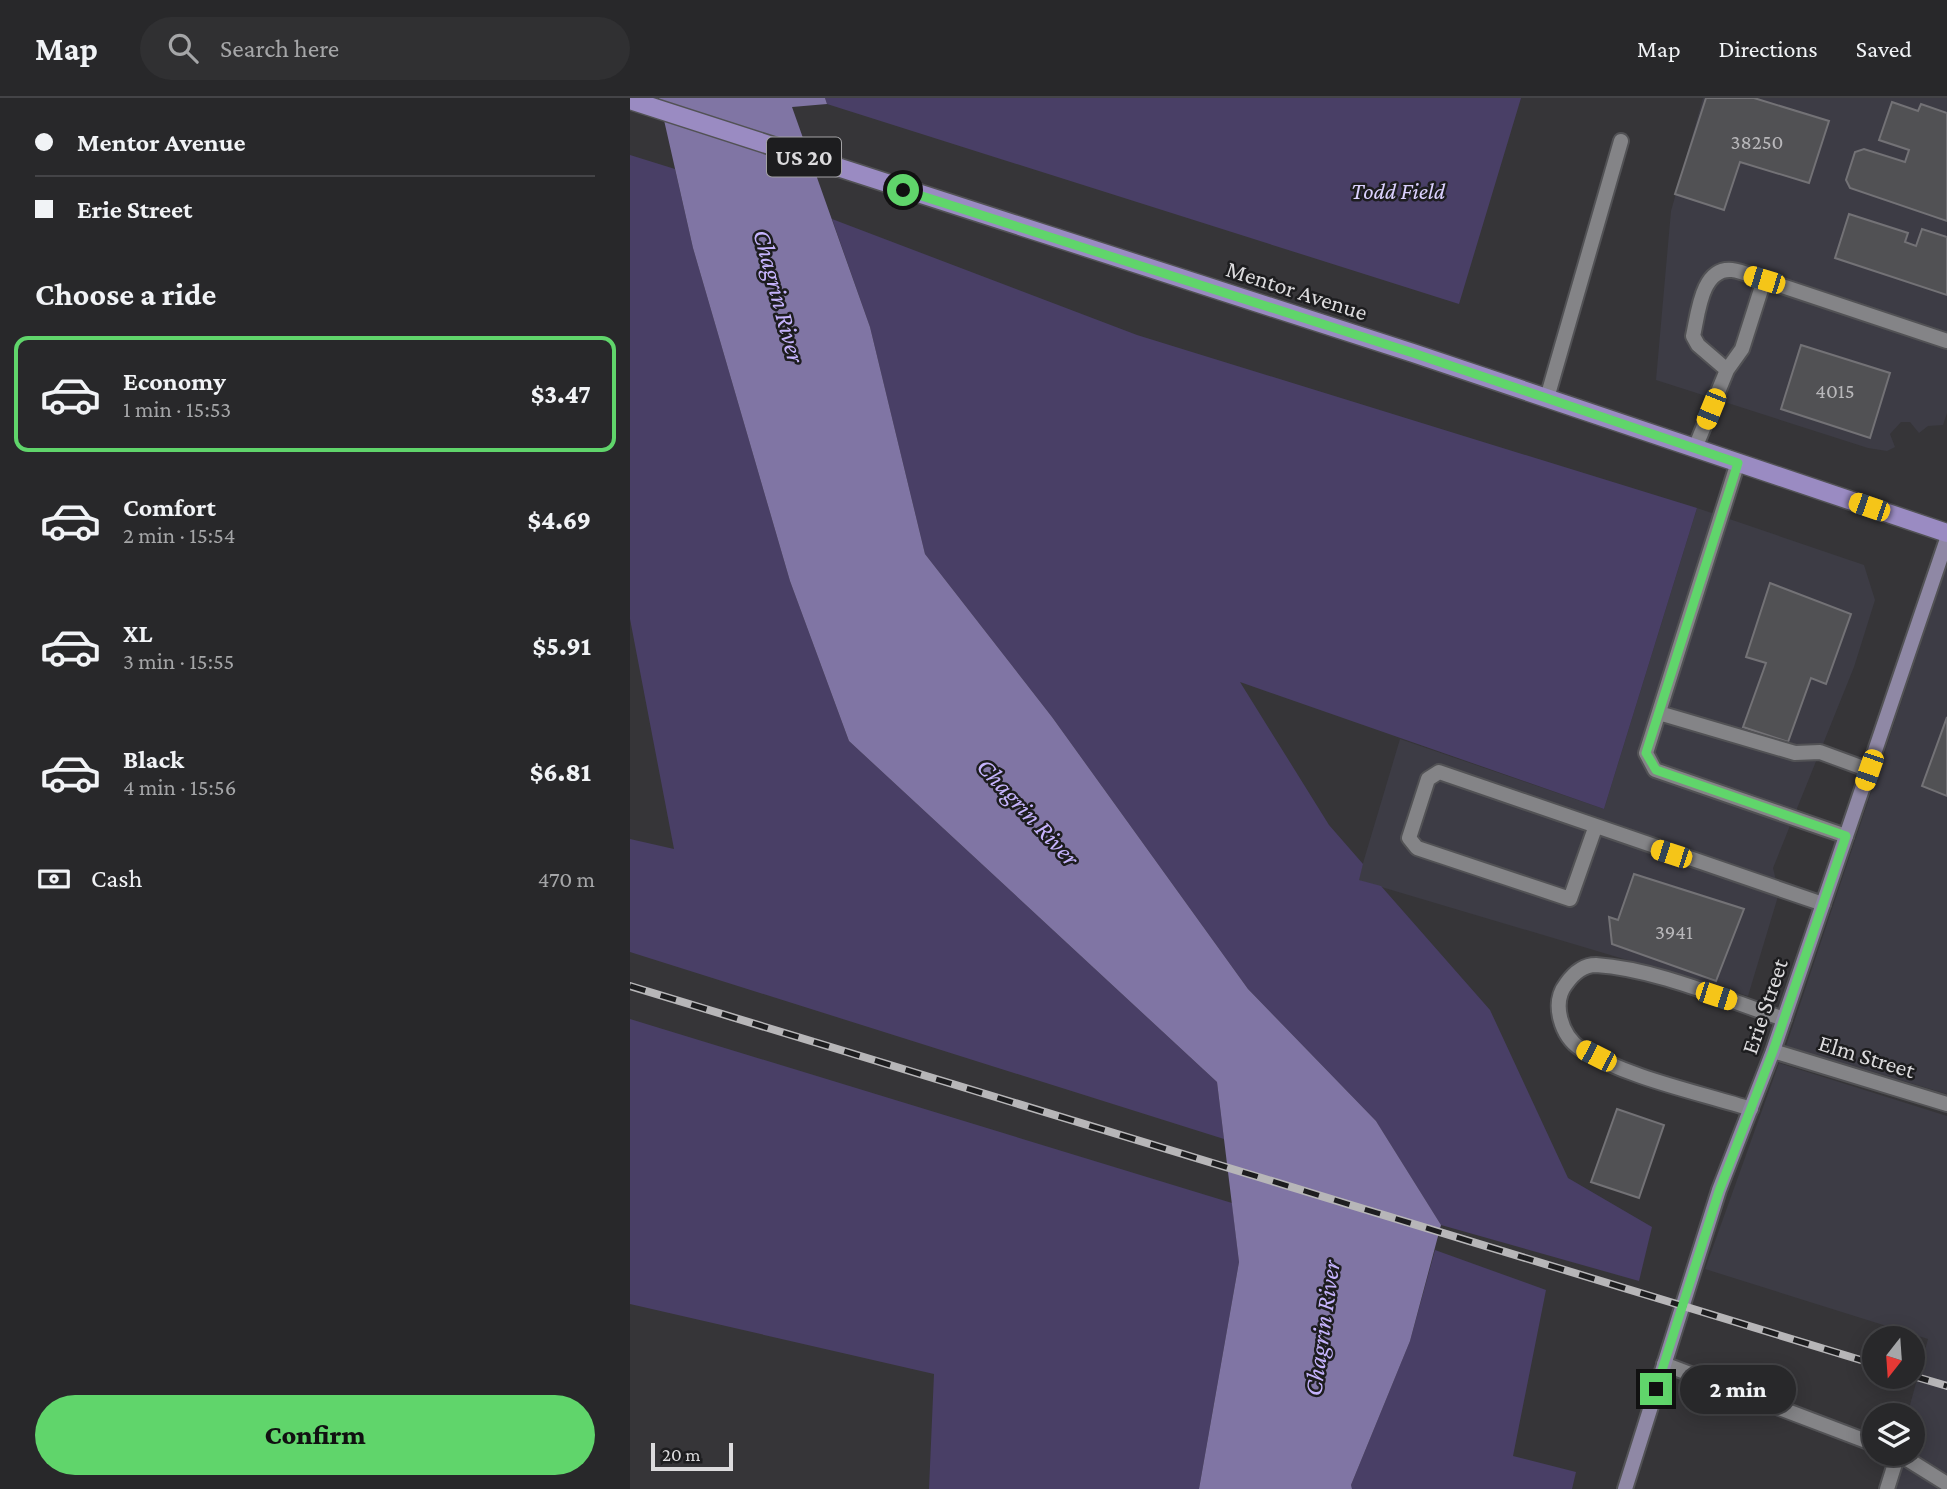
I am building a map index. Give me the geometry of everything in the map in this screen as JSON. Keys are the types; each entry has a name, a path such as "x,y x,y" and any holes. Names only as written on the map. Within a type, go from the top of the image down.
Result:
{"main road":[{"name":"Mentor Avenue","path":"630,100 1547,398 1947,533"}],"street":[{"path":"1547,398 1621,141"},
{"path":"1727,370 1698,345 1693,336 1708,281 1718,271 1732,270 1947,341"},
{"path":"1696,449 1727,370 1742,349 1764,280"},
{"path":"1738,463 1646,753 1656,770 1846,836"},
{"name":"Erie Street","path":"1625,1489 1719,1191 1773,1051 1947,539"},
{"path":"1659,713 1795,753 1820,752 1869,770"},
{"path":"1595,828 1570,899 1417,848 1409,838 1427,779 1439,772 1595,828 1823,904"},
{"path":"1751,1109 1614,1065 1578,1047 1565,1031 1558,1010 1561,990 1574,972 1592,965 1647,974 1784,1018"},
{"name":"Elm Street","path":"1773,1051 1947,1104"},
{"path":"1664,1364 1862,1439"},
{"path":"1887,1489 1894,1466"},
{"path":"1918,1466 1947,1483"}],"shaded area":[{"path":"1703,98 1947,98 1947,413 1943,425 1928,426 1919,433 1910,422 1901,422 1890,434 1895,447 1887,451 1868,448 1656,380 1671,211"},
{"path":"1697,508 1864,565 1875,600 1854,667 1773,868 1779,893 1748,996 1358,880 1400,739 1604,809"},
{"path":"1947,566 1947,1094 1786,1046"},
{"path":"1779,1063 1947,1116 1947,1489 1884,1489 1891,1466 1925,1466 1925,1403 1911,1403 1914,1390 1925,1390 1925,1350 1928,1339 1925,1338 1925,1326 1887,1326 1705,1269"}],"green space":[{"name":"Todd Field","path":"825,98 1521,98 1459,304 827,104"},
{"path":"630,155 675,169 693,248 790,581 849,741 1217,1082 1224,1139 630,952 630,839 674,849 630,619"},
{"path":"832,219 1137,335 1697,508 1604,809 1240,682 1329,825 1363,864 1359,880 1381,886 1490,1010 1568,1178 1652,1227 1639,1281 1441,1225 1376,1121 1248,989 1052,717 925,554 870,327"},
{"path":"630,1019 1232,1203 1239,1262 1199,1489 929,1489 934,1374 630,1304"},
{"path":"1435,1250 1546,1290 1513,1456 1576,1472 1572,1489 1352,1489 1351,1485 1410,1341"}],"water":[{"name":"Chagrin River","path":"659,98 825,98 827,104 792,107 870,327 925,554 1052,717 1248,989 1376,1121 1441,1225 1410,1341 1351,1485 1352,1489 1199,1489 1239,1262 1217,1082 849,741 790,581 693,248"}],"building":[{"path":"1706,98 1754,98 1829,121 1809,183 1740,162 1724,210 1675,194"},
{"path":"1892,102 1918,111 1921,104 1947,113 1947,221 1850,188 1846,180 1855,152 1864,149 1905,162 1909,150 1879,140"},
{"path":"1849,214 1908,233 1905,242 1916,246 1922,229 1947,237 1947,295 1835,258"},
{"path":"1801,345 1890,373 1870,438 1781,409"},
{"path":"1770,583 1851,614 1826,684 1811,678 1788,742 1743,727 1766,663 1746,657"},
{"path":"1947,717 1947,796 1922,786"},
{"path":"1634,874 1744,909 1716,981 1612,944 1609,917 1618,920"},
{"path":"1617,1109 1664,1125 1639,1198 1591,1182"}],"railway":[{"path":"630,986 1862,1360"},
{"path":"1925,1380 1947,1386"}],"route":[{"path":"903,190 1413,353 1738,463 1646,753 1656,770 1846,836 1773,1051 1719,1191 1656,1389"}]}
